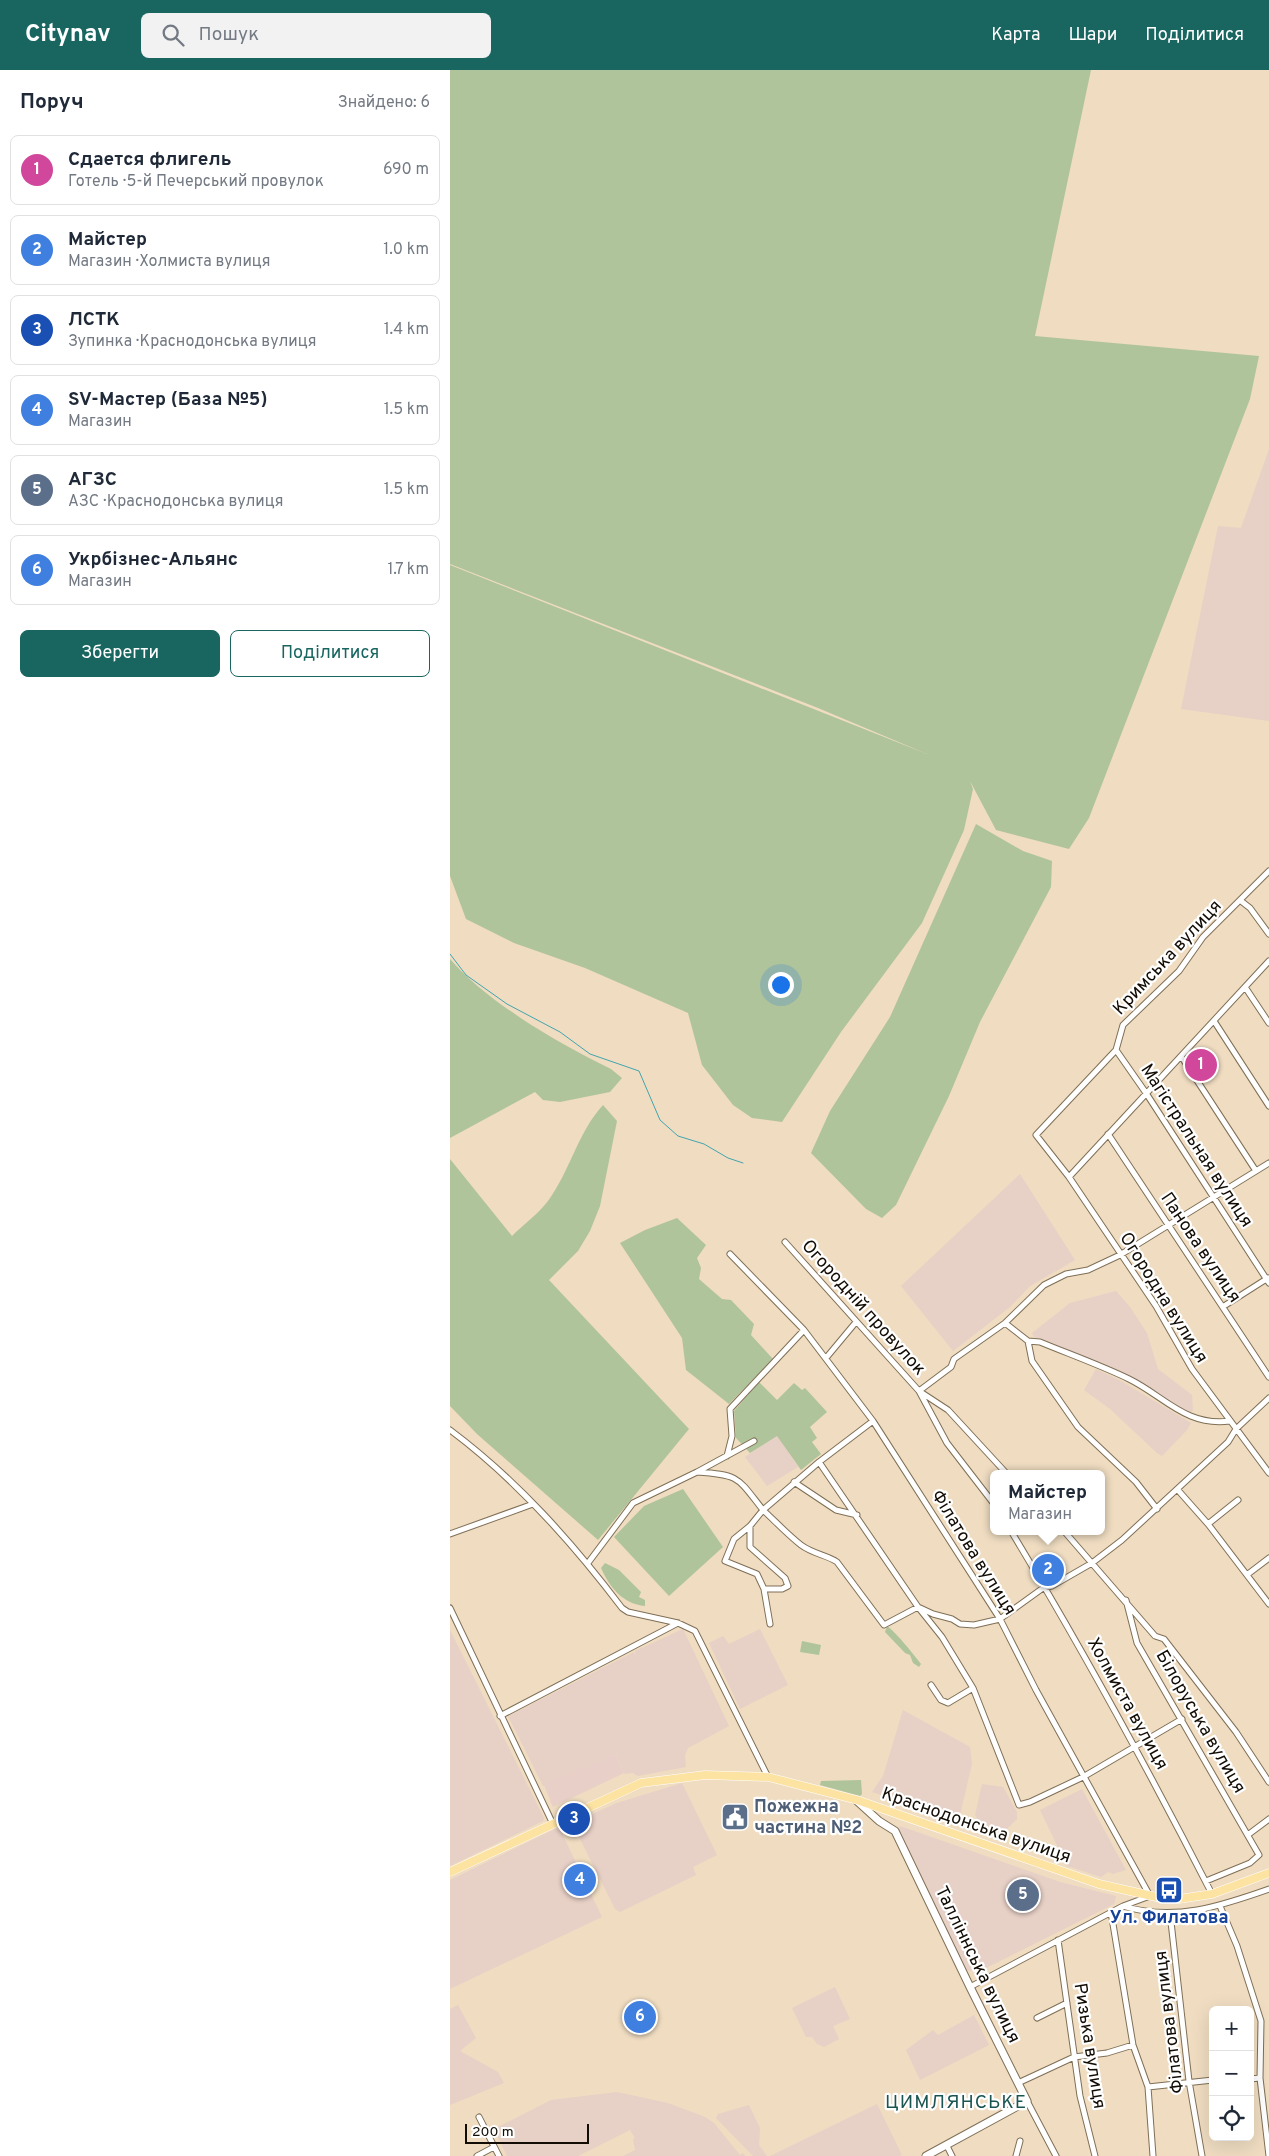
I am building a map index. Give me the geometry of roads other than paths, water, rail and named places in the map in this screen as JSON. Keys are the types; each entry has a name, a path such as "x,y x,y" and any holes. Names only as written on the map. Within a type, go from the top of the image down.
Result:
{"main road":[{"name":"Краснодонська вулиця","path":"450,1872 552,1822 641,1783 704,1775 768,1777 857,1800 1099,1884 1150,1896 1178,1899 1212,1894 1269,1873"}],"street":[{"name":"Кримська вулиця","path":"1036,1135 1116,1050 1123,1025 1179,971 1203,937 1269,871"},
{"path":"1241,901 1250,908 1269,934"},
{"path":"1069,1177 1269,961"},
{"path":"1245,987 1269,1023"},
{"path":"1214,1021 1269,1106"},
{"name":"Магістральная вулиця","path":"1116,1050 1268,1280"},
{"path":"1181,1056 1256,1172"},
{"name":"Панова вулиця","path":"1108,1134 1224,1306 1269,1377"},
{"name":"Огородна вулиця","path":"1036,1135 1069,1177 1156,1306 1192,1369 1269,1473"},
{"path":"1267,1165 1269,1172"},
{"name":"Огородній провулок","path":"785,1242 919,1391 952,1367 954,1359 1005,1323 1044,1285 1066,1274 1088,1270 1120,1255 1267,1165"},
{"name":"Філатова вулиця","path":"730,1254 804,1330 873,1421 1000,1618 1083,1777 1150,1896"},
{"path":"1224,1306 1268,1280"},
{"path":"826,1358 856,1322"},
{"path":"1005,1323 1028,1341 1040,1342 1130,1379 1191,1418 1219,1422 1230,1421"},
{"path":"727,1456 732,1436 730,1409 804,1330"},
{"path":"1028,1341 1032,1361 1078,1427 1136,1482 1157,1509"},
{"path":"919,1391 948,1410 1003,1470"},
{"path":"919,1391 947,1444 990,1499"},
{"path":"918,1607 933,1614 952,1619 960,1624 974,1624 1000,1618 1046,1587 1092,1563 1157,1509 1228,1442 1236,1429 1269,1398"},
{"path":"770,1624 764,1589 757,1574 725,1561 734,1539 750,1526 763,1510 794,1482 873,1421"},
{"path":"450,1430 485,1456 525,1494 588,1563 622,1608 628,1612 678,1623 695,1631 768,1777"},
{"path":"588,1563 633,1503 754,1442"},
{"path":"819,1462 918,1607 942,1637 973,1688 1019,1805 1030,1802 1083,1777 1182,1719"},
{"path":"697,1472 728,1475 742,1482 763,1510 801,1545 819,1556 832,1558 837,1562 884,1624 918,1607"},
{"path":"794,1482 836,1510 857,1516"},
{"path":"1177,1489 1208,1524 1269,1604"},
{"path":"1208,1524 1238,1500"},
{"path":"450,1534 533,1504"},
{"path":"750,1526 750,1547 785,1578 788,1586 782,1589 764,1589"},
{"name":"Холмиста вулиця","path":"1014,1535 1046,1587 1136,1746 1212,1894"},
{"path":"1068,1535 1126,1600 1155,1636 1164,1639 1236,1732 1269,1782"},
{"path":"1248,1574 1269,1558"},
{"name":"Білоруська вулиця","path":"1126,1600 1137,1643 1260,1855 1250,1863 1206,1881"},
{"path":"450,1608 552,1822"},
{"path":"500,1716 678,1623"},
{"path":"931,1685 941,1700 948,1703 973,1688"},
{"name":"Талліннська вулиця","path":"857,1800 879,1821 895,1831 970,1988 1056,2156"},
{"path":"1248,1834 1269,1819"},
{"path":"1124,1906 1170,1913 1220,1906 1269,1889"},
{"path":"970,1988 1111,1912 1150,1896"},
{"path":"1220,1906 1237,1946 1261,2021 1260,2078 1269,2156"},
{"path":"1111,1912 1133,2045 1148,2086 1153,2156"},
{"name":"Філатова вулиця","path":"1170,1913 1190,2081 1202,2156"},
{"name":"Ризька вулиця","path":"1058,1940 1080,2096 1095,2156"},
{"path":"1036,2018 1067,2003"},
{"path":"1018,2083 1074,2058 1107,2053 1133,2045"},
{"path":"1261,2067 1269,2069"},
{"path":"1254,2079 1260,2078"},
{"path":"1148,2086 1209,2080"},
{"path":"926,2156 1028,2101"},
{"path":"479,2116 498,2156"},
{"path":"1016,2156 1020,2141"},
{"path":"947,2146 952,2156"},
{"path":"477,2156 494,2147"}],"waterway":[{"path":"450,954 466,975 507,1004 560,1032 590,1054 639,1071 660,1120 678,1136 704,1144 728,1158 743,1163"}],"place":[{"name":"Сдается флигель","path":"1201,1065"},
{"name":"Майстер","path":"1048,1570"},
{"name":"Пожежна частина №2","path":"735,1817"},
{"name":"ЛСТК","path":"574,1819"},
{"name":"SV-Мастер (База №5)","path":"580,1880"},
{"name":"Ул. Филатова","path":"1169,1890"},
{"name":"АГЗС","path":"1023,1895"},
{"name":"Укрбiзнес-Альянс","path":"640,2017"}],"district":[{"name":"ЦИМЛЯНСЬКЕ","path":"956,2103"}]}
